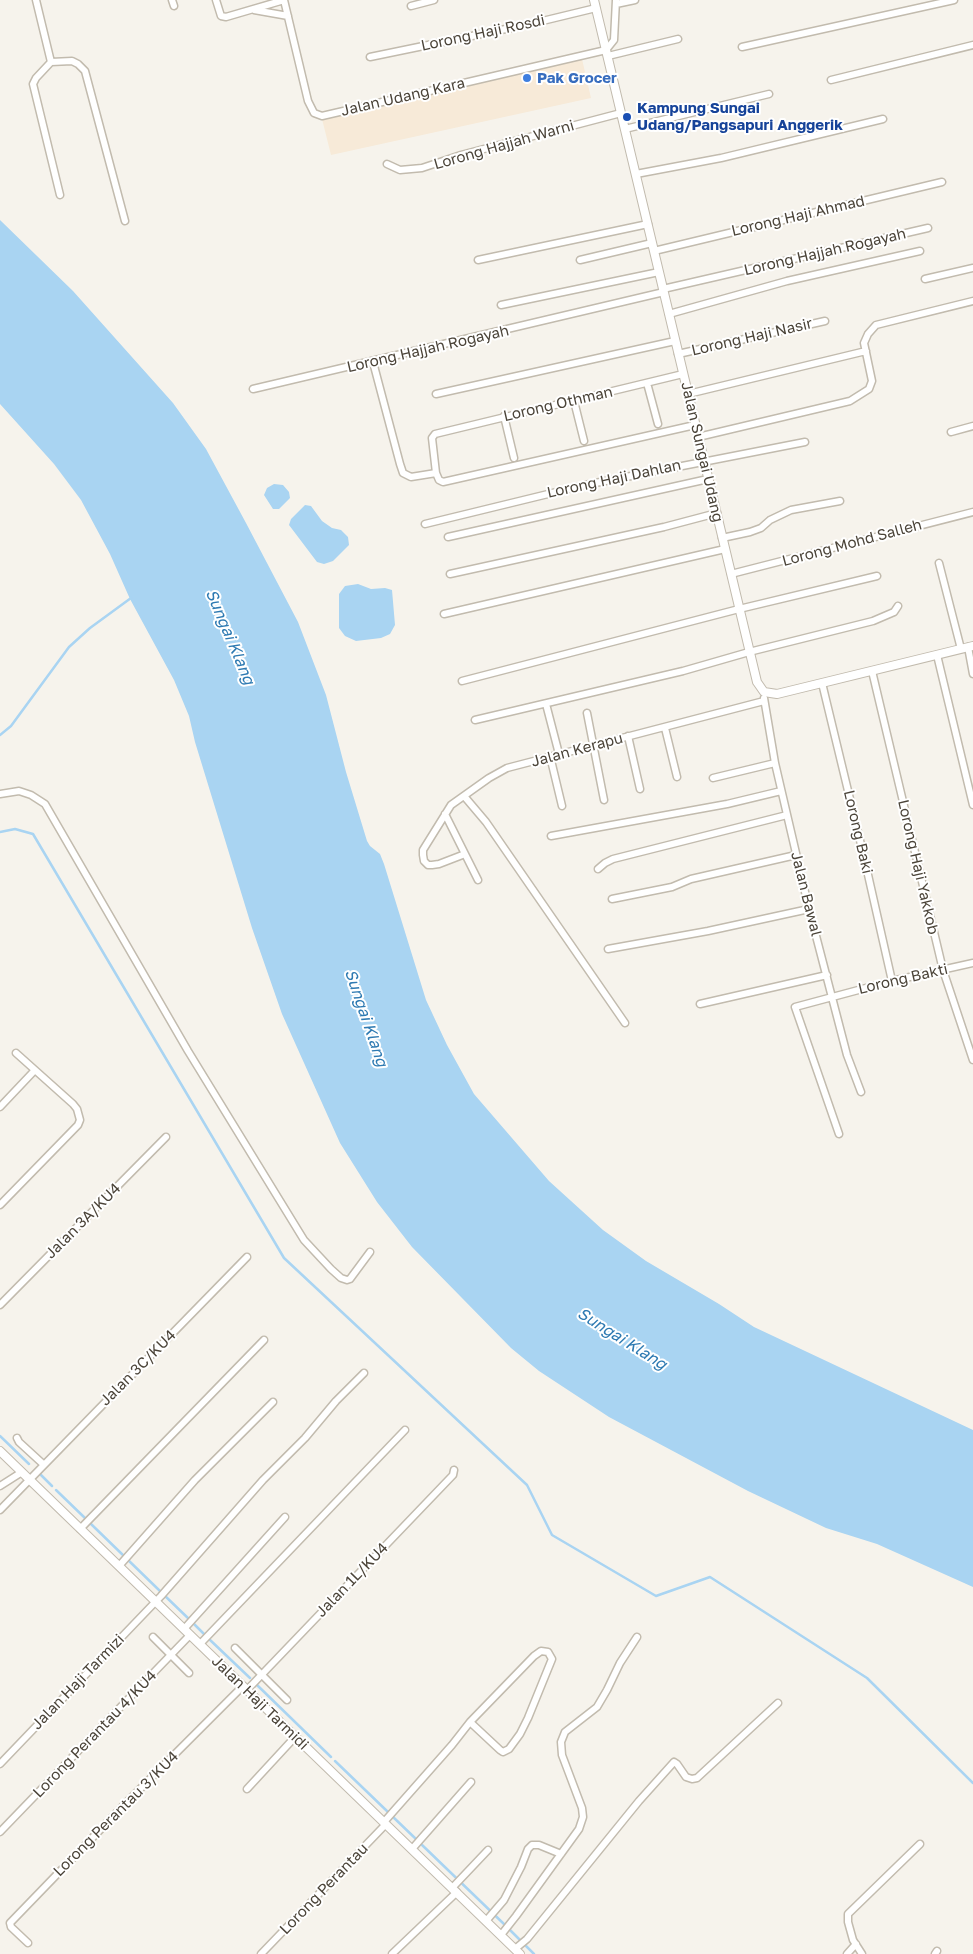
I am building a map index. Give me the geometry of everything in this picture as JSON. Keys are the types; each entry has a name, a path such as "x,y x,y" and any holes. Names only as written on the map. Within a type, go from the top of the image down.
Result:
{"street":[{"path":"36,0 51,62"},
{"path":"216,0 221,16 226,18 284,0"},
{"name":"Jalan Udang Kara","path":"284,0 308,101 314,113 318,116 607,53"},
{"path":"411,6 434,0"},
{"path":"607,53 614,40 616,2 635,0"},
{"path":"742,47 954,0"},
{"name":"Jalan Sungai Udang","path":"595,4 749,652 757,682 764,692"},
{"name":"Lorong Haji Rosdi","path":"370,57 530,24 595,4"},
{"path":"253,10 288,16"},
{"path":"607,53 678,39"},
{"path":"831,80 973,45"},
{"path":"60,195 33,84 51,62 72,61 78,64 84,71 125,221"},
{"path":"625,129 769,94"},
{"name":"Lorong Hajjah Warni","path":"387,164 400,170 422,168 461,155 621,113"},
{"path":"636,174 730,156 883,119"},
{"name":"Lorong Haji Ahmad","path":"580,260 653,247 942,182"},
{"path":"478,260 648,224"},
{"name":"Lorong Hajjah Rogayah","path":"253,390 928,228"},
{"path":"669,314 787,281 920,251"},
{"path":"925,279 973,268"},
{"path":"501,305 659,272"},
{"path":"698,436 856,398 869,389 872,381 864,343 868,334 876,325 973,301"},
{"name":"Lorong Haji Nasir","path":"678,354 825,321"},
{"path":"436,394 675,341"},
{"path":"688,394 866,351"},
{"path":"373,362 403,473 415,477 436,473 439,480 443,482 695,426"},
{"name":"Lorong Othman","path":"436,473 433,436 504,416 683,374"},
{"path":"648,383 658,424"},
{"path":"574,401 584,441"},
{"path":"504,416 514,458"},
{"path":"951,432 973,426"},
{"name":"Lorong Haji Dahlan","path":"425,524 520,500 704,461 805,442"},
{"path":"448,537 708,479"},
{"path":"722,538 761,528 770,520 791,510 840,501"},
{"name":"Lorong Mohd Salleh","path":"731,574 973,512"},
{"path":"450,574 664,527 717,513"},
{"path":"444,614 724,549"},
{"path":"939,563 968,647 973,674"},
{"path":"462,681 739,609 877,576"},
{"path":"475,720 683,671 749,652 873,621 894,612 898,606"},
{"path":"764,692 777,694 968,647"},
{"path":"937,655 973,805"},
{"name":"Lorong Haji Yakkob","path":"872,671 943,970 973,1060"},
{"name":"Lorong Baki","path":"822,683 892,981"},
{"name":"Jalan Bawal","path":"764,692 774,763 786,815 847,1055 861,1092"},
{"name":"Jalan Kerapu","path":"465,854 439,864 428,865 424,861 423,850 451,805 489,778 507,768 764,701"},
{"path":"546,704 559,754"},
{"path":"587,714 604,800"},
{"path":"664,728 677,777"},
{"path":"628,736 640,789"},
{"path":"550,756 562,806"},
{"path":"714,778 774,763"},
{"path":"0,794 19,791 31,795 45,804 188,1051 304,1240 331,1269 347,1280 350,1279 370,1252"},
{"path":"551,836 727,804 781,791"},
{"path":"464,796 486,822 625,1023"},
{"path":"446,814 478,880"},
{"path":"598,869 612,859 786,815"},
{"path":"612,899 672,887 691,879 796,855"},
{"path":"608,949 708,931 809,909"},
{"name":"Lorong Bakti","path":"839,1134 795,1006 892,981 973,963"},
{"path":"700,1004 827,975"},
{"path":"0,1205 78,1125 80,1120 77,1109 73,1104 16,1053"},
{"path":"0,1107 36,1070"},
{"name":"Jalan 3A/KU4","path":"0,1305 166,1137"},
{"name":"Jalan 3C/KU4","path":"0,1510 247,1257"},
{"path":"80,1529 264,1340"},
{"name":"Jalan Haji Tarmizi","path":"0,1764 155,1601 262,1480 364,1373"},
{"path":"121,1564 195,1480 273,1402"},
{"path":"200,1644 405,1430"},
{"path":"18,1438 19,1442 43,1464"},
{"name":"Jalan Haji Tarmidi","path":"0,1451 80,1529 121,1564 155,1601 295,1737 386,1821 412,1849 488,1919 518,1952"},
{"name":"Jalan 1L/KU4","path":"245,1688 261,1676 453,1475 454,1470"},
{"path":"0,1486 22,1472"},
{"name":"Lorong Perantau 4/KU4","path":"0,1832 172,1655 187,1632 285,1518"},
{"path":"153,1637 189,1673"},
{"path":"501,1935 579,1829 583,1817 582,1808 562,1755 561,1742 565,1732 597,1707 637,1637"},
{"path":"235,1648 287,1700"},
{"name":"Lorong Perantau","path":"261,1954 386,1821 470,1722 534,1656 541,1651 548,1652 552,1659 520,1734 509,1749 503,1752 500,1750 470,1722"},
{"name":"Lorong Perantau 3/KU4","path":"28,1943 11,1927 10,1923 13,1919 125,1804 245,1688"},
{"path":"518,1952 639,1800 674,1762 686,1777 698,1778 778,1703"},
{"path":"247,1789 295,1737"},
{"path":"412,1849 470,1782"},
{"path":"862,1954 850,1930 848,1914 920,1844"},
{"path":"488,1919 497,1910 521,1867 528,1849 532,1845 539,1845 561,1854"},
{"path":"392,1954 455,1888 463,1876 488,1850"},
{"path":"847,1954 856,1944"}],"shaded area":[{"path":"582,59 591,98 331,155 322,119"}],"water":[{"name":"Sungai Klang","path":"0,220 73,291 173,403 206,449 298,622 326,695 346,772 367,841 380,854 384,864 426,1000 447,1045 474,1094 549,1181 603,1230 646,1261 754,1327 973,1430 973,1587 877,1544 826,1528 748,1491 609,1417 539,1371 511,1348 412,1247 377,1202 340,1143 282,1014 252,928 195,742 189,716 174,680 130,599 110,554 81,500 54,464 0,404"},
{"path":"274,484 283,485 289,492 290,498 279,509 273,509 264,495 267,488"},
{"path":"305,505 311,506 322,521 332,528 341,530 348,537 349,545 333,561 324,564 317,562 289,525 291,519"},
{"path":"358,584 371,589 385,588 392,590 395,625 390,634 381,638 356,641 345,636 339,628 339,594 345,586"}],"waterway":[{"path":"0,735 11,726 69,647 90,628 131,598"},
{"path":"0,832 15,829 33,834 284,1258 527,1485 552,1535 656,1596 710,1577 867,1678 973,1783"},
{"path":"0,1436 29,1464"},
{"path":"39,1473 52,1486"},
{"path":"56,1490 86,1519"},
{"path":"91,1524 161,1592"},
{"path":"164,1595 190,1620"},
{"path":"193,1623 204,1634"},
{"path":"209,1639 250,1678"},
{"path":"257,1685 331,1757"},
{"path":"335,1761 388,1812"},
{"path":"392,1816 417,1840"},
{"path":"421,1844 505,1925"},
{"path":"509,1929 521,1941"},
{"path":"524,1944 534,1954"}],"place":[{"name":"Pak Grocer","path":"527,78"},
{"name":"Kampung Sungai Udang/Pangsapuri Anggerik","path":"627,117"}]}
